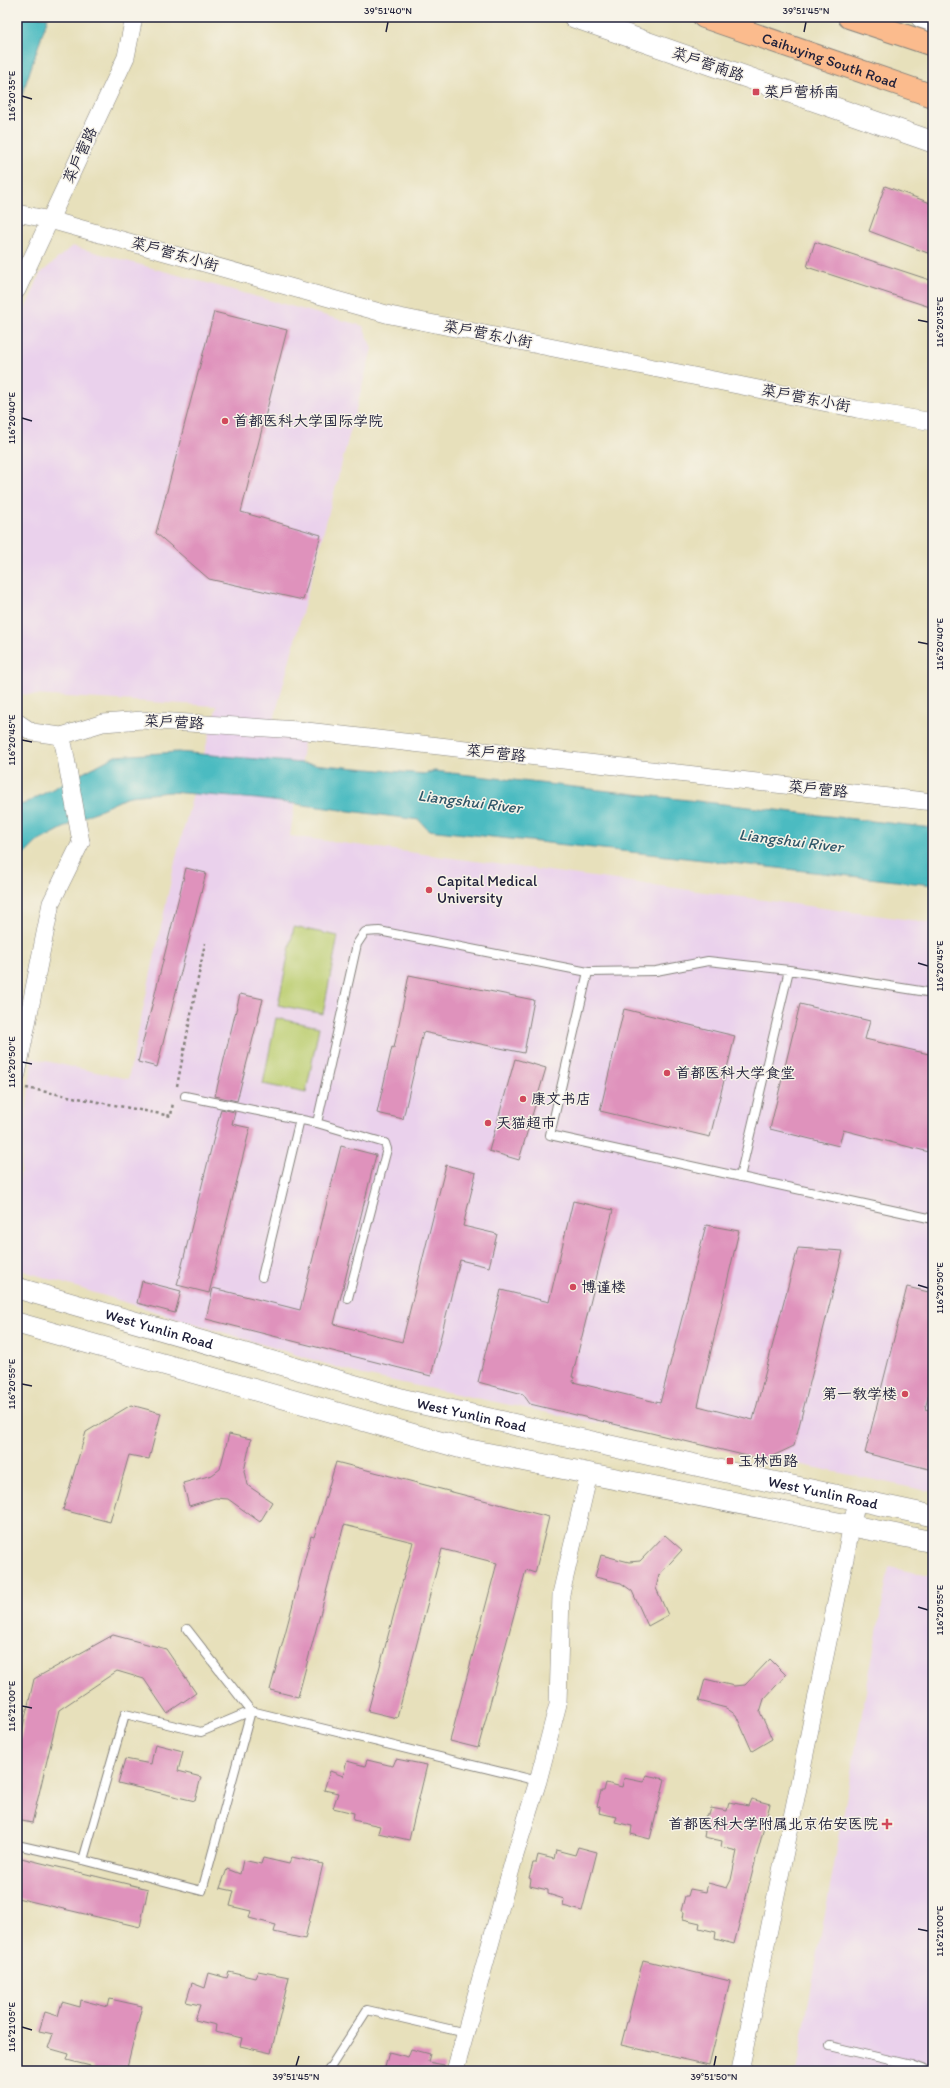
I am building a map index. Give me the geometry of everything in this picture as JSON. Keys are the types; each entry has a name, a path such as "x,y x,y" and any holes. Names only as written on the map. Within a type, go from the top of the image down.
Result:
{"highway":[{"name":"Caihuying South Road","path":"704,17 933,96"},
{"path":"849,17 933,45"}],"street":[{"name":"菜户营路","path":"17,290 126,57 134,17"},
{"name":"菜户营南路","path":"574,17 933,142"},
{"path":"921,17 933,21"},
{"name":"菜户营东小街","path":"17,213 50,220 390,315 857,409 933,422"},
{"name":"菜户营路","path":"17,722 32,732 62,742 103,723 142,720 298,730 933,802"},
{"path":"21,1081 51,903 81,842 62,742"},
{"name":"West Yunlin Road","path":"17,1288 404,1400 933,1516"},
{"name":"West Yunlin Road","path":"17,1323 465,1449 933,1542"},
{"path":"455,2071 515,1855 538,1781 558,1704 560,1594 589,1474"},
{"path":"740,2071 857,1500"}],"lane":[{"path":"317,1123 357,944 365,932 379,931 588,972 656,971 708,961 789,970 933,993"},
{"path":"740,1177 789,970"},
{"path":"588,972 550,1135 933,1219"},
{"path":"185,1096 300,1119 386,1143 387,1149 348,1298"},
{"path":"262,1277 300,1119"},
{"path":"187,1629 251,1710"},
{"path":"83,1860 125,1714 201,1732 251,1710 538,1781"},
{"path":"17,1845 83,1860 202,1891 251,1710"},
{"path":"328,2071 368,2010 466,2033"},
{"path":"830,2046 911,2065 927,2071"}],"path":[{"path":"175,1093 205,943"},
{"path":"21,1081 171,1116 174,1101"}],"shaded area":[{"name":"Capital Medical University","path":"72,246 363,326 372,349 271,731 304,740 290,836 933,923 933,1492 359,1374 17,1269 17,1204 32,1058 128,1079 176,857 217,706 17,694 17,329 40,274"},
{"name":"首都医科大学附属北京佑安医院","path":"889,1567 933,1577 933,2071 796,2071"}],"green space":[{"path":"294,927 338,936 323,1014 278,1005"},
{"path":"276,1018 319,1027 306,1093 263,1084"}],"water":[{"path":"17,17 48,17 17,110"},
{"name":"Liangshui River","path":"178,752 424,774 434,771 933,828 933,885 428,830 419,820 257,799 170,792 130,796 82,818 37,842 17,864 17,805 24,804 115,756"}],"building":[{"path":"885,186 933,204 933,255 869,231"},
{"path":"815,242 933,281 933,308 807,267"},
{"name":"首都医科大学国际学院","path":"214,312 287,330 241,512 321,535 303,600 209,579 156,533"},
{"path":"186,868 206,873 157,1067 138,1062"},
{"path":"409,975 534,1000 524,1053 423,1032 403,1119 377,1113 392,1047 394,1048"},
{"path":"240,994 263,999 237,1101 215,1096"},
{"path":"800,1004 870,1021 865,1039 933,1055 933,1153 843,1130 839,1146 770,1129"},
{"name":"首都医科大学食堂","path":"624,1009 735,1036 710,1137 600,1111"},
{"path":"515,1059 546,1068 519,1160 489,1151"},
{"path":"221,1109 235,1112 232,1124 250,1128 209,1293 177,1285"},
{"path":"341,1146 376,1155 334,1324 402,1342 446,1165 476,1173 463,1226 497,1234 489,1267 460,1260 431,1376 206,1319 213,1288 300,1310"},
{"path":"573,1201 613,1210 572,1377 574,1377 573,1382 660,1403 706,1225 739,1231 698,1406 753,1420 798,1248 843,1251 794,1446 764,1460 530,1404 523,1394 478,1382 501,1290 549,1302"},
{"path":"142,1281 181,1291 175,1313 137,1303"},
{"name":"第一教学楼","path":"907,1287 933,1293 933,1378 925,1409 933,1411 933,1470 865,1453"},
{"path":"131,1405 161,1413 149,1459 129,1455 110,1522 63,1510 86,1432"},
{"path":"229,1434 251,1439 244,1471 247,1485 272,1502 260,1522 228,1499 215,1498 189,1506 183,1483 212,1475 220,1469"},
{"path":"336,1462 549,1517 535,1573 526,1570 478,1748 450,1741 497,1563 442,1549 397,1718 368,1711 413,1542 344,1525 298,1697 270,1690 311,1536 314,1537"},
{"path":"665,1535 682,1550 659,1575 656,1588 668,1615 648,1626 632,1591 621,1583 595,1577 601,1555 629,1562 640,1561"},
{"path":"113,1635 166,1649 196,1693 167,1713 144,1679 117,1671 59,1710 32,1823 17,1820 17,1753 34,1679"},
{"path":"770,1659 786,1675 764,1699 760,1712 772,1739 752,1751 736,1715 726,1708 699,1701 705,1679 734,1686 745,1685"},
{"path":"155,1744 183,1751 178,1771 201,1777 195,1801 118,1783 125,1759 151,1764"},
{"path":"396,1759 427,1765 409,1840 378,1833 380,1826 353,1820 354,1813 333,1808 338,1793 324,1790 330,1771 343,1776 347,1761 365,1766 367,1760 393,1766"},
{"path":"646,1775 665,1779 650,1839 631,1834 632,1826 615,1822 617,1817 599,1813 600,1807 597,1806 601,1791 604,1791 606,1783 622,1787 624,1778 643,1782"},
{"path":"751,1799 770,1804 734,1944 715,1939 716,1932 699,1928 700,1923 683,1919 684,1912 681,1911 685,1896 688,1896 690,1889 706,1892 708,1883 727,1888 731,1880 737,1851 721,1847 722,1841 704,1837 705,1831 702,1830 706,1815 709,1815 711,1808 727,1811 729,1802 748,1806"},
{"path":"578,1847 597,1852 582,1911 563,1906 564,1899 548,1894 548,1890 530,1886 531,1879 529,1878 533,1863 536,1863 538,1855 554,1859 556,1850 575,1855"},
{"path":"17,1857 148,1889 140,1927 17,1898"},
{"path":"292,1857 323,1864 305,1939 274,1932 276,1925 249,1918 251,1911 230,1906 234,1891 220,1888 227,1869 240,1874 243,1860 261,1864 263,1858 289,1864"},
{"path":"643,1960 730,1981 709,2065 621,2045"},
{"path":"258,1971 289,1977 271,2053 240,2046 242,2038 215,2032 216,2025 195,2020 200,2005 186,2002 192,1983 205,1988 209,1973 227,1978 229,1972 255,1978"},
{"path":"110,1999 142,2006 126,2071 93,2071 94,2067 67,2060 69,2054 48,2048 53,2034 39,2031 45,2012 58,2016 62,2002 80,2007 81,2000 108,2007"},
{"path":"411,2049 430,2054 428,2062 444,2065 444,2071 384,2071 389,2052 408,2057"}],"place":[{"name":"菜户营桥南","path":"756,92"},
{"name":"首都医科大学国际学院","path":"225,421"},
{"name":"Capital Medical University","path":"429,890"},
{"name":"首都医科大学食堂","path":"667,1073"},
{"name":"康文书店","path":"523,1099"},
{"name":"天猫超市","path":"488,1123"},
{"name":"博谨楼","path":"573,1287"},
{"name":"第一教学楼","path":"905,1394"},
{"name":"玉林西路","path":"730,1461"},
{"name":"首都医科大学附属北京佑安医院","path":"887,1824"}]}
